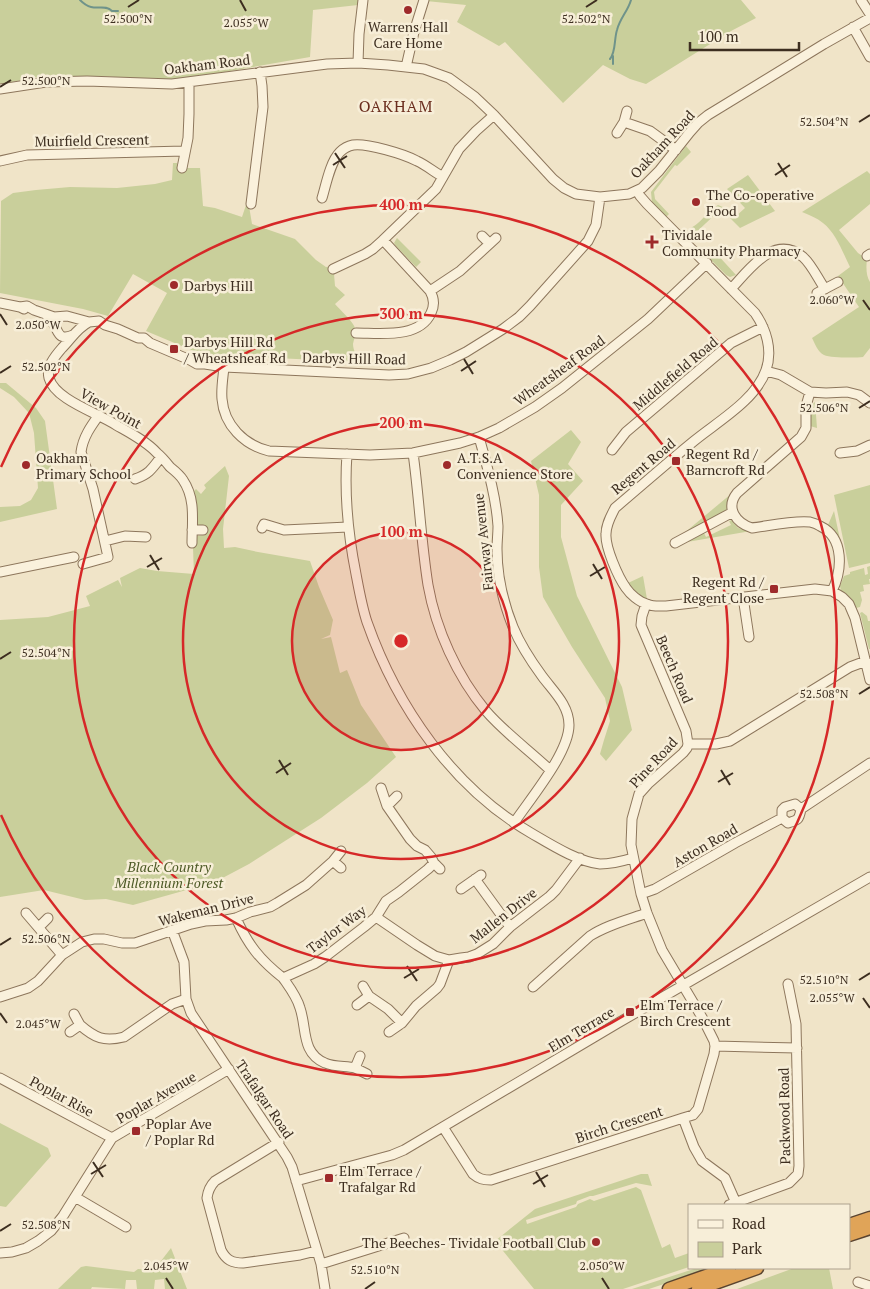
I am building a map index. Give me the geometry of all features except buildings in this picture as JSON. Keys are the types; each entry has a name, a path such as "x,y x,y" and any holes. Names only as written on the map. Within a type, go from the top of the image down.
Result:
{"highway":[{"path":"850,1225 870,1218"},
{"path":"850,1235 870,1228"},
{"path":"669,1289 726,1269"},
{"path":"698,1289 753,1269"}],"street":[{"path":"358,63 363,0"},
{"path":"406,67 424,0"},
{"path":"861,0 870,16"},
{"name":"Oakham Road","path":"0,89 46,82 87,81 172,84 327,64 358,63 424,70 449,78 475,97 553,179 564,188 576,194 600,197 629,194 648,184 690,132 708,115 870,16"},
{"path":"853,27 870,57"},
{"path":"250,204 262,107 260,72"},
{"path":"182,168 188,138 190,114 189,82"},
{"path":"617,133 624,122 627,111"},
{"path":"333,269 365,254 383,240 436,189 459,149 494,116"},
{"path":"624,122 650,131 676,150"},
{"path":"335,192 323,194 333,163 338,154 344,148 352,145 360,144 416,160 443,178"},
{"name":"Muirfield Crescent","path":"0,161 27,155 184,152"},
{"name":"Regent Road","path":"637,191 643,200 755,313 763,327 769,349 766,371 754,392 615,508 610,518 606,531 606,543 612,558 625,588 646,604"},
{"name":"Darbys Hill Road","path":"0,303 20,307 27,306 46,315 54,317 67,316 118,330 138,338 142,342 150,343 198,364 224,367 389,375 408,374 431,368 466,352 519,317 588,241 596,225 600,197"},
{"path":"430,291 460,271 493,240 482,236"},
{"path":"356,333 405,332 427,321 433,309 434,300 430,291 383,240"},
{"path":"731,289 763,257 773,250 780,248 804,259 822,291 838,282"},
{"name":"Wheatsheaf Road","path":"224,367 222,400 226,416 242,438 259,449 346,454 413,453 460,443 499,428 535,407 562,388 648,318 706,263"},
{"path":"46,315 58,332 66,337 75,333 82,325 91,322"},
{"path":"58,332 58,320 67,316 76,321 78,328 75,333"},
{"name":"Middlefield Road","path":"612,450 626,432 730,343 763,327"},
{"name":"View Point","path":"57,353 60,342 58,332"},
{"name":"View Point","path":"75,333 57,353 52,362 49,372 50,381 56,391 65,398 99,415 145,443 182,479 189,490 192,501 192,543"},
{"path":"766,371 780,375 810,392 847,392 859,395 870,403"},
{"path":"810,392 806,406 806,428 801,437 737,493 731,503 733,512 744,526 752,528 812,522 825,528 839,551 838,573 832,591"},
{"path":"84,564 108,557 93,489 81,452 89,429 99,415"},
{"name":"Fairway Avenue","path":"479,437 495,503 498,527 498,565 503,598 514,628 523,645 543,678 564,704 568,714 569,732 563,747 550,770 514,823"},
{"path":"840,453 857,451 870,445"},
{"path":"413,453 428,586 437,621 445,642 462,675 487,712 504,730 550,770"},
{"path":"346,454 345,488 348,527 359,593 367,622 382,658 421,729 448,763 473,790 514,823 562,851 600,864 634,858"},
{"path":"134,479 145,476 161,457"},
{"path":"675,543 733,512"},
{"path":"263,524 284,530 348,527"},
{"path":"192,530 203,530"},
{"path":"105,541 125,536 146,537"},
{"path":"0,572 74,557"},
{"path":"646,604 666,606 816,588 832,591 849,604 855,618 870,680"},
{"path":"743,596 749,637"},
{"name":"Beech Road","path":"646,604 641,625 686,731 688,744"},
{"name":"Pine Road","path":"683,986 662,950 641,894 631,845 632,819 639,794 683,753 688,744 730,742 850,667 866,660"},
{"name":"Aston Road","path":"641,894 655,889 782,818 788,823 797,821 800,817 801,809 870,763"},
{"name":"Taylor Way","path":"282,978 300,971 325,957 376,917 386,901 437,866 425,850 417,846 410,839 386,806 381,788"},
{"path":"386,806 397,796"},
{"name":"Wakeman Drive","path":"0,997 28,988 38,981 62,955 82,942 104,939 122,943 135,943 205,921 236,918 270,907 306,884 333,861 341,851"},
{"name":"Mallen Drive","path":"449,960 469,957 493,944 510,927 556,890 580,858"},
{"path":"333,861 341,868"},
{"path":"461,889 478,877 510,927"},
{"name":"Elm Terrace","path":"296,1181 404,1150 870,877"},
{"path":"26,913 62,955"},
{"path":"533,986 590,936 610,925 647,913"},
{"path":"376,917 435,956 449,960 437,988 416,1006 402,1023 389,1032"},
{"path":"39,927 48,918"},
{"path":"236,918 257,954 282,978 297,1000 303,1017 305,1040 312,1054 324,1063 356,1068 366,1074"},
{"name":"Trafalgar Road","path":"172,930 184,962 186,999 191,1013 279,1142 292,1167 321,1264 325,1289"},
{"name":"Packwood Road","path":"683,1118 694,1147 702,1160 725,1178 733,1204 789,1184 798,1174 796,1024 788,984"},
{"path":"363,986 369,996 388,1009 402,1023"},
{"path":"683,986 711,1034 715,1046"},
{"path":"357,1005 369,996"},
{"path":"74,1014 80,1025 92,1035 106,1040 116,1039 124,1037 172,1004 186,999"},
{"path":"70,1032 80,1025"},
{"name":"Packwood Road","path":"715,1046 797,1048"},
{"name":"Birch Crescent","path":"443,1127 473,1174 485,1180 492,1180 692,1114 698,1109 715,1046"},
{"path":"356,1068 360,1056"},
{"name":"Poplar Avenue","path":"0,1253 26,1248 51,1231 63,1216 90,1170 112,1138 229,1069"},
{"name":"Poplar Rise","path":"0,1078 112,1138"},
{"path":"279,1142 215,1181 208,1190 207,1198 221,1250 228,1260 234,1263 300,1255 316,1251"},
{"path":"75,1197 126,1227"},
{"path":"321,1264 404,1238"},
{"path":"858,1282 870,1286"}],"green space":[{"path":"0,0 360,0 358,5 313,10 310,57 213,74 163,80 99,76 45,76 0,84"},
{"path":"426,0 741,0 756,18 731,31 646,84 630,79 603,65 563,103 505,42 499,46 457,22 466,5"},
{"path":"686,146 691,152 677,166 675,165 654,192 655,199 669,214 665,218 652,203 651,192"},
{"path":"173,163 177,163 177,166 200,168 203,206 242,217 246,205 249,206 252,224 295,239 316,260 326,267 332,266 335,286 345,295 335,304 354,325 356,334 353,346 360,362 213,355 196,352 146,331 167,293 133,274 108,316 83,309 0,293 1,201 13,193 36,190 70,187 117,188 155,184 172,180"},
{"path":"867,171 870,174 870,204 839,230 858,253 867,259 867,271 870,282 870,348 863,357 843,358 827,356 820,352 812,338 859,307 838,276 850,267 835,238 823,223 802,212"},
{"path":"748,175 775,211 740,228 721,209 690,238 685,233 718,205 725,208 735,217 745,208 727,189"},
{"path":"397,238 421,262 416,267 394,243"},
{"path":"715,252 736,275 730,277 726,275 709,258"},
{"path":"0,383 6,383 36,408 45,421 57,509 0,522 0,507 20,506 31,500 38,488 34,433 29,413 14,397 0,388"},
{"path":"815,402 817,428 810,426 812,405"},
{"path":"571,430 581,442 568,464 583,481 561,505 561,537 577,596 622,687 632,730 606,761 600,754 610,721 605,698 543,597 539,567 539,495 531,461"},
{"name":"Black Country Millennium Forest","path":"225,466 229,476 223,529 224,548 235,547 310,561 333,620 330,635 321,639 331,637 340,673 347,670 361,705 396,757 367,783 321,818 249,864 215,882 133,905 106,899 85,900 44,890 0,897 0,620 48,617 90,606 86,596 118,580 122,587 120,578 140,568 194,574 193,548 196,536 205,535 205,529 199,528 196,525 194,491 196,489 201,494 206,488 204,485"},
{"path":"870,485 870,563 849,568 834,495"},
{"path":"731,494 728,502 728,512 683,534"},
{"path":"834,511 841,544 828,525"},
{"path":"732,520 738,528 751,531 687,542 704,533 706,537 731,525 729,521"},
{"path":"870,566 870,584 863,585 864,591 860,592 862,600 860,607 856,608 849,597 841,591 840,586 844,576 850,574 850,572 864,568 865,575 868,574 867,567"},
{"path":"643,576 647,599 636,593 628,583"},
{"path":"862,612 870,621 870,649 860,613"},
{"path":"0,1123 48,1148 51,1156 6,1207 0,1206"},
{"path":"641,1174 648,1174 652,1186 636,1183 590,1196 577,1201 576,1204 526,1220 527,1224 576,1207 578,1204 590,1199 594,1201 636,1187 641,1190 662,1248 670,1244 675,1258 688,1253 688,1267 623,1289 534,1289 495,1241 535,1209"},
{"path":"171,1248 187,1289 165,1289 164,1279 155,1280 154,1289 137,1289 136,1280 126,1280 125,1289 92,1287 91,1289 58,1289 81,1267 86,1266 134,1272 138,1269 154,1270"},
{"path":"694,1269 709,1269 649,1289 632,1289"},
{"path":"791,1269 829,1269 833,1289 737,1289"}],"waterway":[{"path":"80,0 91,7 118,11"},
{"path":"610,59 613,53 618,26 631,0"},
{"path":"613,56 613,64"}],"place":[{"name":"Warrens Hall Care Home","path":"408,10"},
{"name":"The Co-operative Food","path":"696,202"},
{"name":"Tividale Community Pharmacy","path":"652,242"},
{"name":"Darbys Hill","path":"174,285"},
{"name":"Darbys Hill Rd / Wheatsheaf Rd","path":"174,349"},
{"name":"Regent Rd / Barncroft Rd","path":"676,461"},
{"name":"Oakham Primary School","path":"26,465"},
{"name":"A.T.S.A Convenience Store","path":"447,465"},
{"name":"Regent Rd / Regent Close","path":"774,589"},
{"name":"Elm Terrace / Birch Crescent","path":"630,1012"},
{"name":"Poplar Ave / Poplar Rd","path":"136,1131"},
{"name":"Elm Terrace / Trafalgar Rd","path":"329,1178"},
{"name":"The Beeches- Tividale Football Club","path":"596,1242"}],"district":[{"name":"OAKHAM","path":"396,106"}]}
